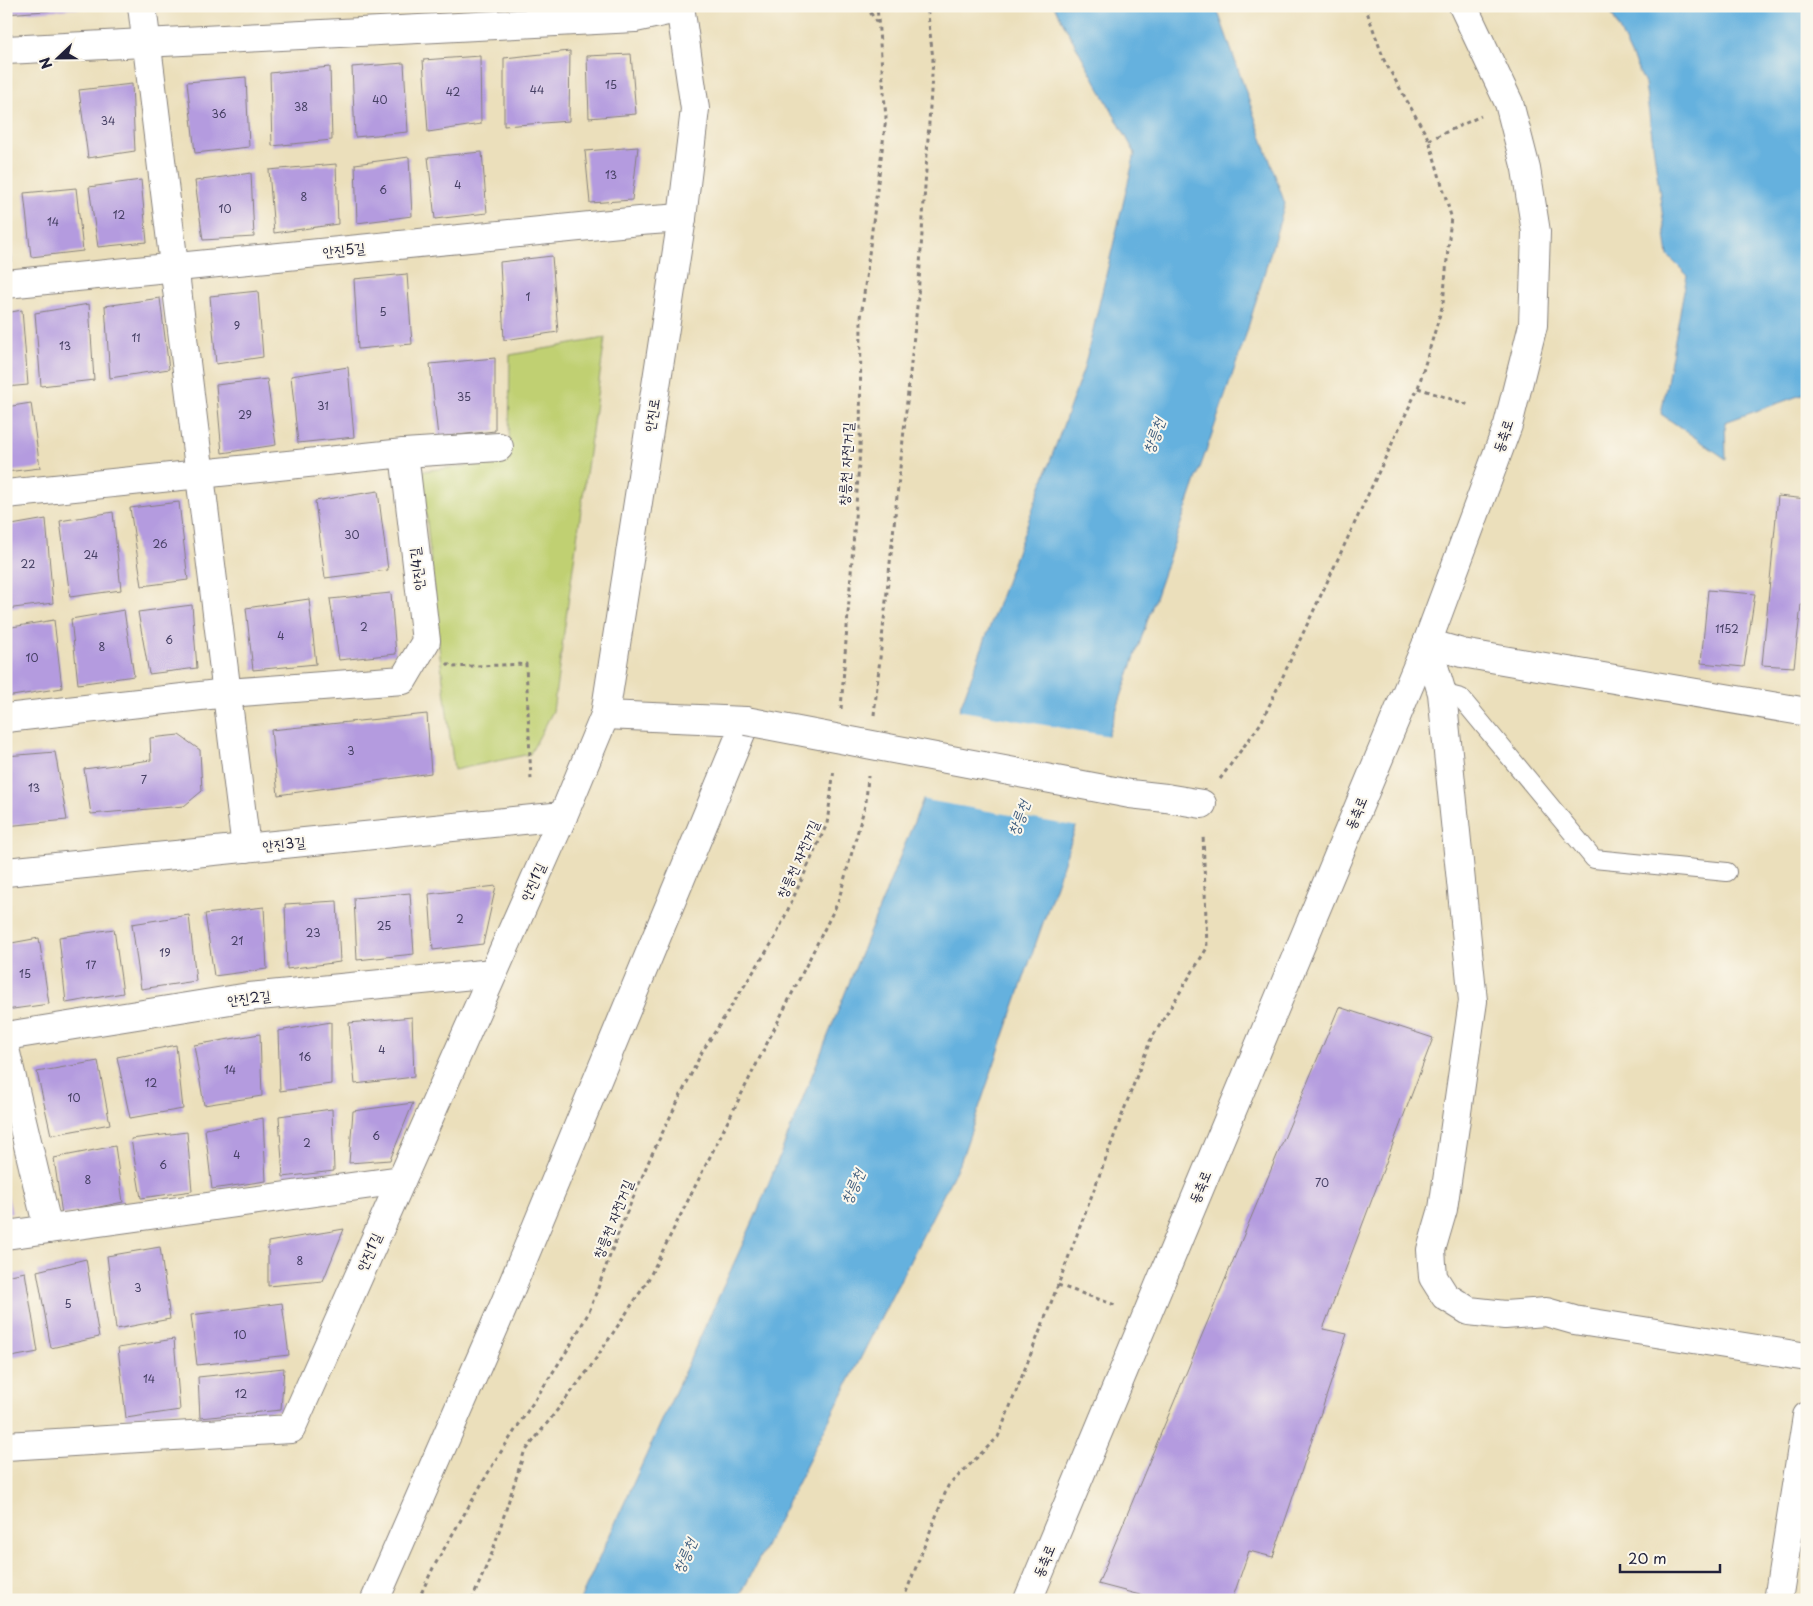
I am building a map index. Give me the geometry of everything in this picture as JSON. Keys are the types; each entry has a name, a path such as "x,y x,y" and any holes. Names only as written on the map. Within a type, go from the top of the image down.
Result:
{"street":[{"path":"142,6 246,848"},
{"name":"동축로","path":"1028,1600 1427,643 1508,425 1534,325 1536,232 1526,169 1510,103 1463,6"},
{"path":"6,50 635,18 680,7"},
{"name":"안진로","path":"563,816 606,715 682,218 695,109 680,7"},
{"name":"안진5길","path":"6,284 174,266 682,218"},
{"path":"6,494 404,453 499,447"},
{"name":"안진4길","path":"404,453 426,641"},
{"path":"6,718 227,693 403,680 426,641"},
{"path":"1427,643 1442,693 1473,1001 1443,1209 1431,1250 1433,1277 1445,1296 1470,1310 1505,1315 1546,1312 1574,1320 1807,1357"},
{"path":"1427,643 1462,653 1807,712"},
{"path":"606,715 746,721 1120,792 1202,804"},
{"path":"375,1600 504,1305 746,721"},
{"name":"안진3길","path":"6,872 563,816"},
{"name":"안진1길","path":"6,1446 291,1429 563,816"},
{"name":"안진2길","path":"6,1036 250,997 493,973"},
{"path":"6,1053 48,1229"},
{"path":"6,1235 401,1180"},
{"path":"1778,1600 1807,1416"}],"lane":[{"path":"1442,693 1461,698 1594,859 1727,872"}],"path":[{"path":"866,6 879,27"},
{"name":"창릉천 자전거길","path":"840,717 860,450 861,318 886,118 877,6"},
{"path":"874,725 918,297 934,59 927,6"},
{"path":"1429,140 1481,116"},
{"path":"1418,388 1469,405"},
{"path":"426,641 451,667 526,664 531,781"},
{"name":"창릉천 자전거길","path":"418,1600 433,1568 491,1469 570,1346 589,1312 621,1226 651,1156 702,1052 775,938 827,824 834,766"},
{"path":"472,1600 492,1553 524,1453 589,1369 647,1282 838,902 866,802 869,773"},
{"path":"1058,1285 1118,1306"}],"green space":[{"path":"605,338 553,711 530,754 454,770 440,656 422,471 509,461 510,355"}],"water":[{"name":"창릉천","path":"1054,6 1216,6 1285,204 1244,341 961,1160 738,1600 580,1600 755,1217 963,700 1084,368 1135,153"},
{"path":"1608,6 1807,6 1807,393 1725,422 1726,459 1661,414 1687,275 1668,256 1645,84"}],"pier":[{"path":"956,710 1110,736 1079,827 920,799"}],"building":[{"path":"6,6 84,6 84,8 6,14"},
{"path":"570,51 569,121 504,126 504,58"},
{"path":"631,54 636,114 589,118 587,56"},
{"path":"480,56 481,124 428,132 423,60"},
{"path":"404,63 408,132 355,137 352,67"},
{"path":"330,67 332,140 272,146 270,73"},
{"path":"246,77 249,147 195,153 187,82"},
{"path":"132,84 135,151 88,158 79,90"},
{"path":"638,147 632,200 590,203 585,151"},
{"path":"482,152 487,213 435,219 428,157"},
{"path":"409,157 412,216 357,223 355,164"},
{"path":"336,164 338,224 274,233 269,170"},
{"path":"251,173 254,237 203,240 195,181"},
{"path":"141,180 147,242 98,247 89,187"},
{"path":"76,188 83,251 31,257 24,193"},
{"path":"6,196 8,196 12,261 6,261"},
{"path":"552,256 558,332 504,340 500,262"},
{"path":"407,274 412,344 358,349 354,279"},
{"path":"258,291 263,357 216,364 210,296"},
{"path":"160,298 169,369 110,378 105,306"},
{"path":"89,304 94,380 41,386 35,313"},
{"path":"22,310 28,385 6,387 6,313"},
{"path":"495,358 495,431 438,437 430,364"},
{"path":"348,367 354,437 298,443 291,376"},
{"path":"267,379 276,445 222,453 216,385"},
{"path":"31,403 40,468 6,472 6,407"},
{"path":"378,491 388,570 325,578 315,501"},
{"path":"1778,496 1807,499 1807,605 1801,605 1794,667 1762,665"},
{"path":"179,502 188,580 142,586 130,508"},
{"path":"113,512 121,590 70,597 60,521"},
{"path":"46,519 53,603 6,609 6,526"},
{"path":"1708,590 1755,594 1744,667 1701,663"},
{"path":"391,593 396,654 339,660 330,599"},
{"path":"309,599 316,664 253,670 246,608"},
{"path":"192,605 197,668 149,674 138,612"},
{"path":"124,610 134,676 78,684 71,619"},
{"path":"54,620 62,688 6,697 6,628"},
{"path":"427,714 431,773 278,795 271,730"},
{"path":"179,735 200,750 202,791 184,806 91,814 84,769 151,760 150,738"},
{"path":"55,752 67,820 6,826 6,756"},
{"path":"496,886 483,944 433,950 429,894"},
{"path":"410,893 414,954 357,960 354,898"},
{"path":"337,901 340,962 287,969 285,904"},
{"path":"264,907 267,969 214,976 205,914"},
{"path":"189,915 196,981 141,989 132,924"},
{"path":"114,929 123,993 66,1003 59,937"},
{"path":"39,938 49,1004 6,1010 6,944"},
{"path":"1339,1007 1433,1038 1323,1329 1347,1334 1273,1557 1249,1551 1232,1600 1159,1600 1098,1584"},
{"path":"412,1017 414,1077 355,1084 349,1023"},
{"path":"331,1022 331,1084 280,1091 278,1031"},
{"path":"260,1034 262,1096 204,1105 194,1045"},
{"path":"176,1045 183,1109 130,1118 117,1057"},
{"path":"98,1061 110,1124 51,1135 37,1072"},
{"path":"413,1103 390,1160 349,1163 353,1111"},
{"path":"332,1109 334,1171 283,1177 279,1116"},
{"path":"263,1118 266,1181 212,1189 205,1129"},
{"path":"187,1132 192,1191 141,1198 131,1139"},
{"path":"115,1146 123,1202 62,1215 54,1158"},
{"path":"6,1188 12,1213 6,1214"},
{"path":"344,1229 323,1281 268,1286 268,1242"},
{"path":"160,1247 170,1319 116,1329 107,1256"},
{"path":"86,1259 99,1337 51,1348 37,1271"},
{"path":"25,1272 38,1352 6,1358 6,1276"},
{"path":"282,1303 289,1355 197,1365 191,1315"},
{"path":"174,1339 180,1410 126,1418 118,1348"},
{"path":"284,1368 281,1410 200,1418 198,1377"}]}
